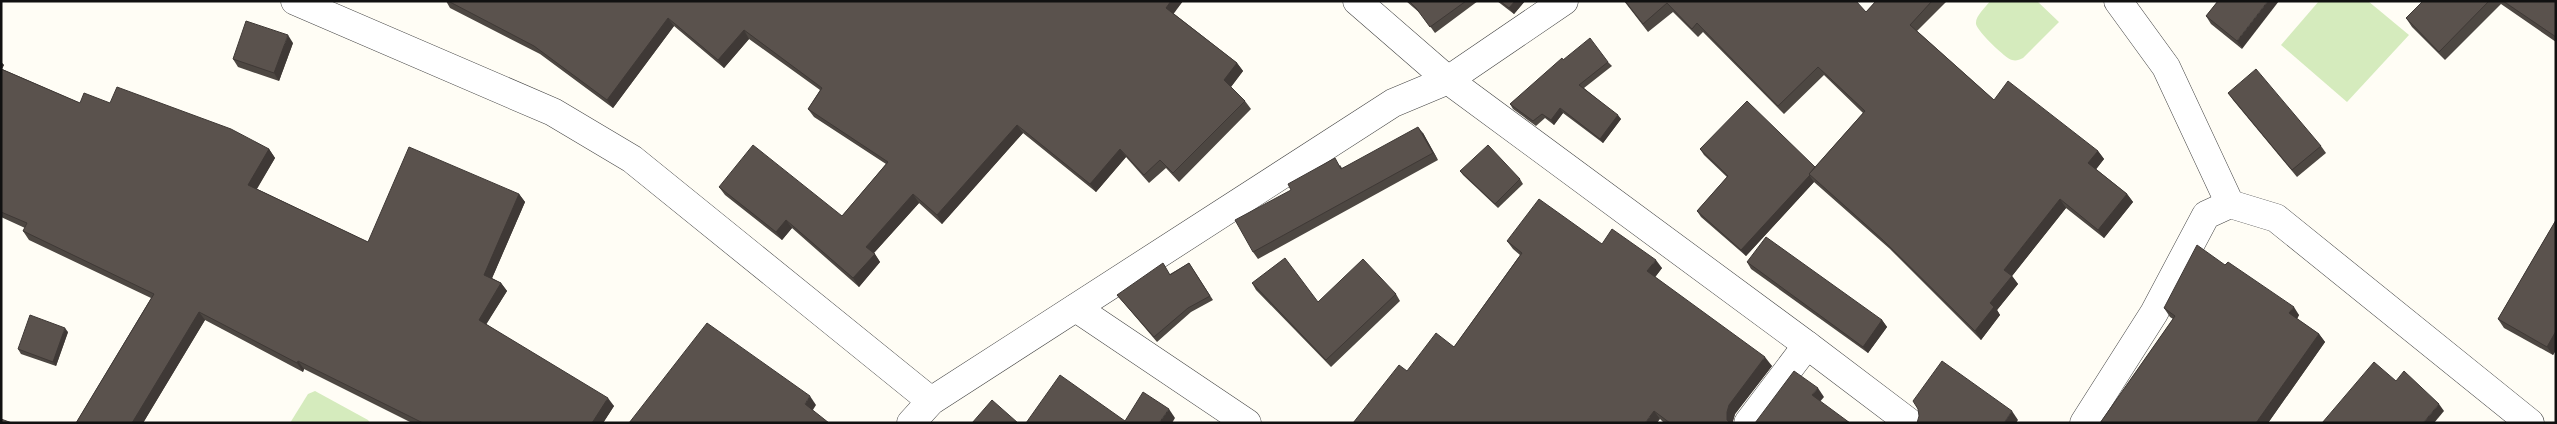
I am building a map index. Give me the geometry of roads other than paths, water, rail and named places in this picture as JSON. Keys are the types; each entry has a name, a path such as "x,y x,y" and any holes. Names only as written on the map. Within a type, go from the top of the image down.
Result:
{"street":[{"path":"295,1 553,112 632,159 931,401"},
{"path":"1357,1 1448,80 1910,423"},
{"path":"911,423 931,401 1393,104 1448,80 1564,1"},
{"path":"2118,1 2166,67 2230,204"},
{"path":"2084,423 2154,313 2206,215 2230,204 2276,218 2530,423"},
{"path":"1076,308 1246,423"},
{"path":"1748,423 1807,345"}]}
